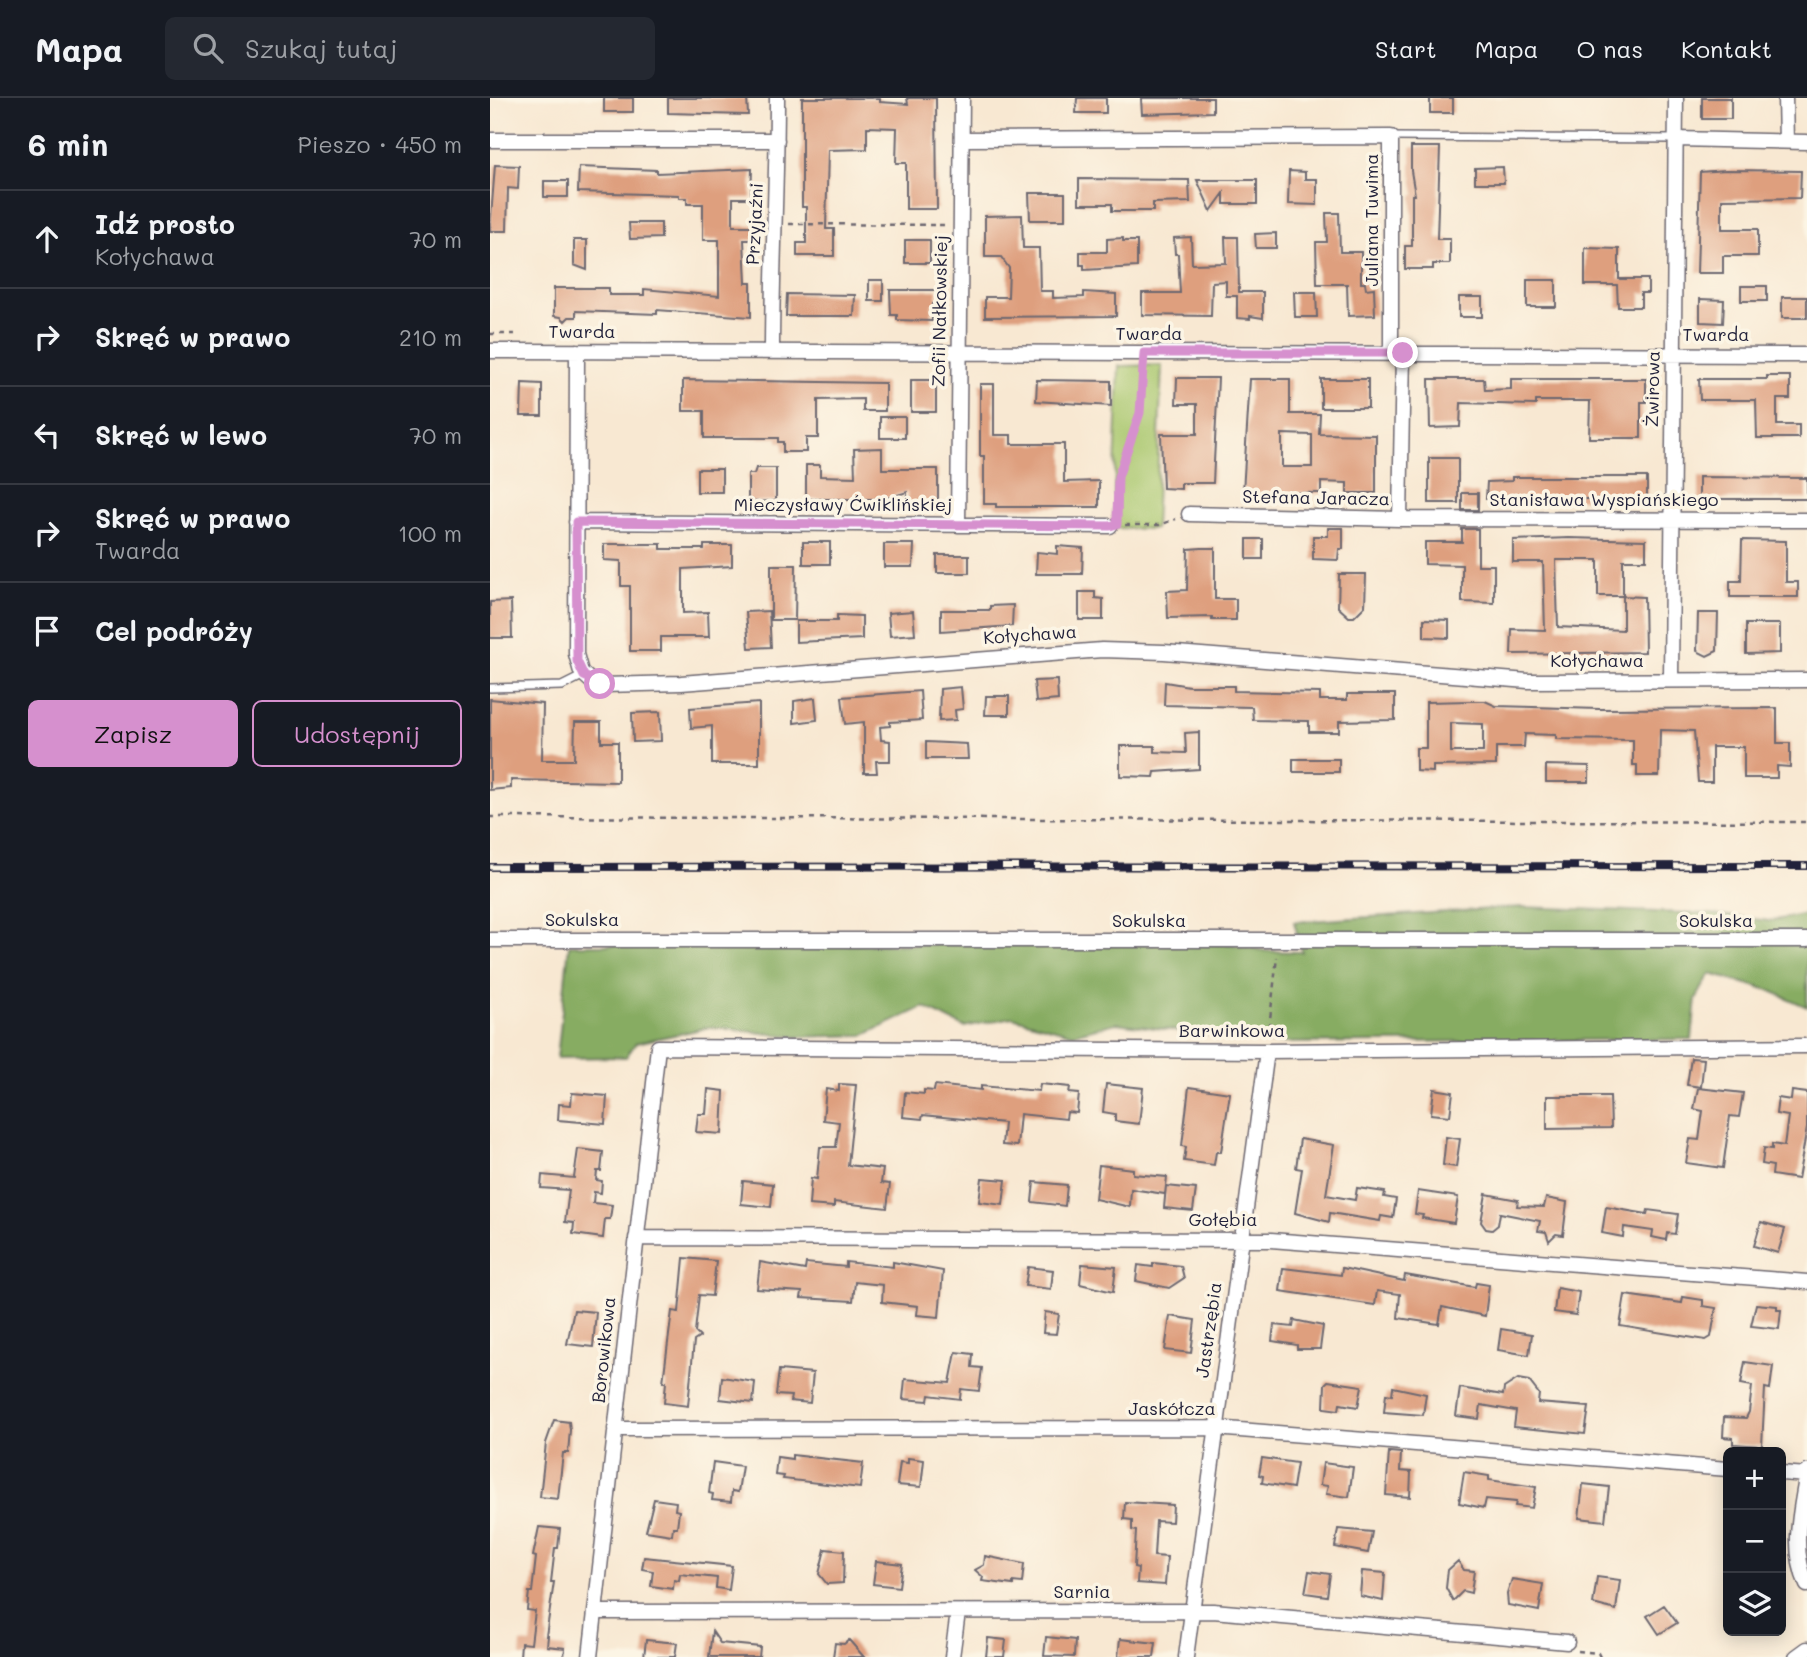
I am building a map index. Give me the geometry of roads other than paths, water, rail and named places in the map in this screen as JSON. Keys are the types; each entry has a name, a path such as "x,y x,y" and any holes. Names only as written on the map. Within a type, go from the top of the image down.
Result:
{"street":[{"name":"Przyjaźni","path":"772,352 772,224 777,98"},
{"name":"Zofii Nałkowskiej","path":"958,525 962,98"},
{"name":"Żwirowa","path":"1671,680 1670,520 1676,98"},
{"path":"1785,98 1786,141"},
{"name":"Juliana Tuwima","path":"962,139 1391,137 1397,352"},
{"path":"1676,139 1807,142"},
{"path":"490,140 777,140"},
{"name":"Twarda","path":"490,351 1807,355"},
{"path":"577,351 576,654 584,676"},
{"name":"Stefana Jaracza","path":"1189,514 1400,519 1397,352"},
{"name":"Stanisława Wyspiańskiego","path":"1400,519 1807,520"},
{"name":"Mieczysławy Ćwiklińskiej","path":"576,522 1110,526"},
{"name":"Kołychawa","path":"584,676 604,685 681,683 1027,654 1112,650 1502,679 1807,680"},
{"name":"Sokulska","path":"490,940 1807,940"},
{"name":"Barwinkowa","path":"658,1046 1266,1051 1807,1046"},
{"name":"Borowikowa","path":"590,1657 658,1046"},
{"name":"Jastrzębia","path":"1186,1657 1266,1051"},
{"name":"Gołębia","path":"636,1238 1242,1240 1807,1282"},
{"name":"Jaskółcza","path":"615,1429 1215,1428 1723,1469"},
{"path":"1786,1473 1807,1473 1796,1540 1801,1570 1807,1585"},
{"name":"Sarnia","path":"594,1612 1192,1611 1567,1642"},
{"path":"952,1657 958,1612"},
{"path":"1796,1657 1807,1649"}],"lane":[{"path":"1391,137 1676,139"},
{"path":"490,688 562,686 584,676"}],"railway":[{"path":"490,867 1807,866"}]}
